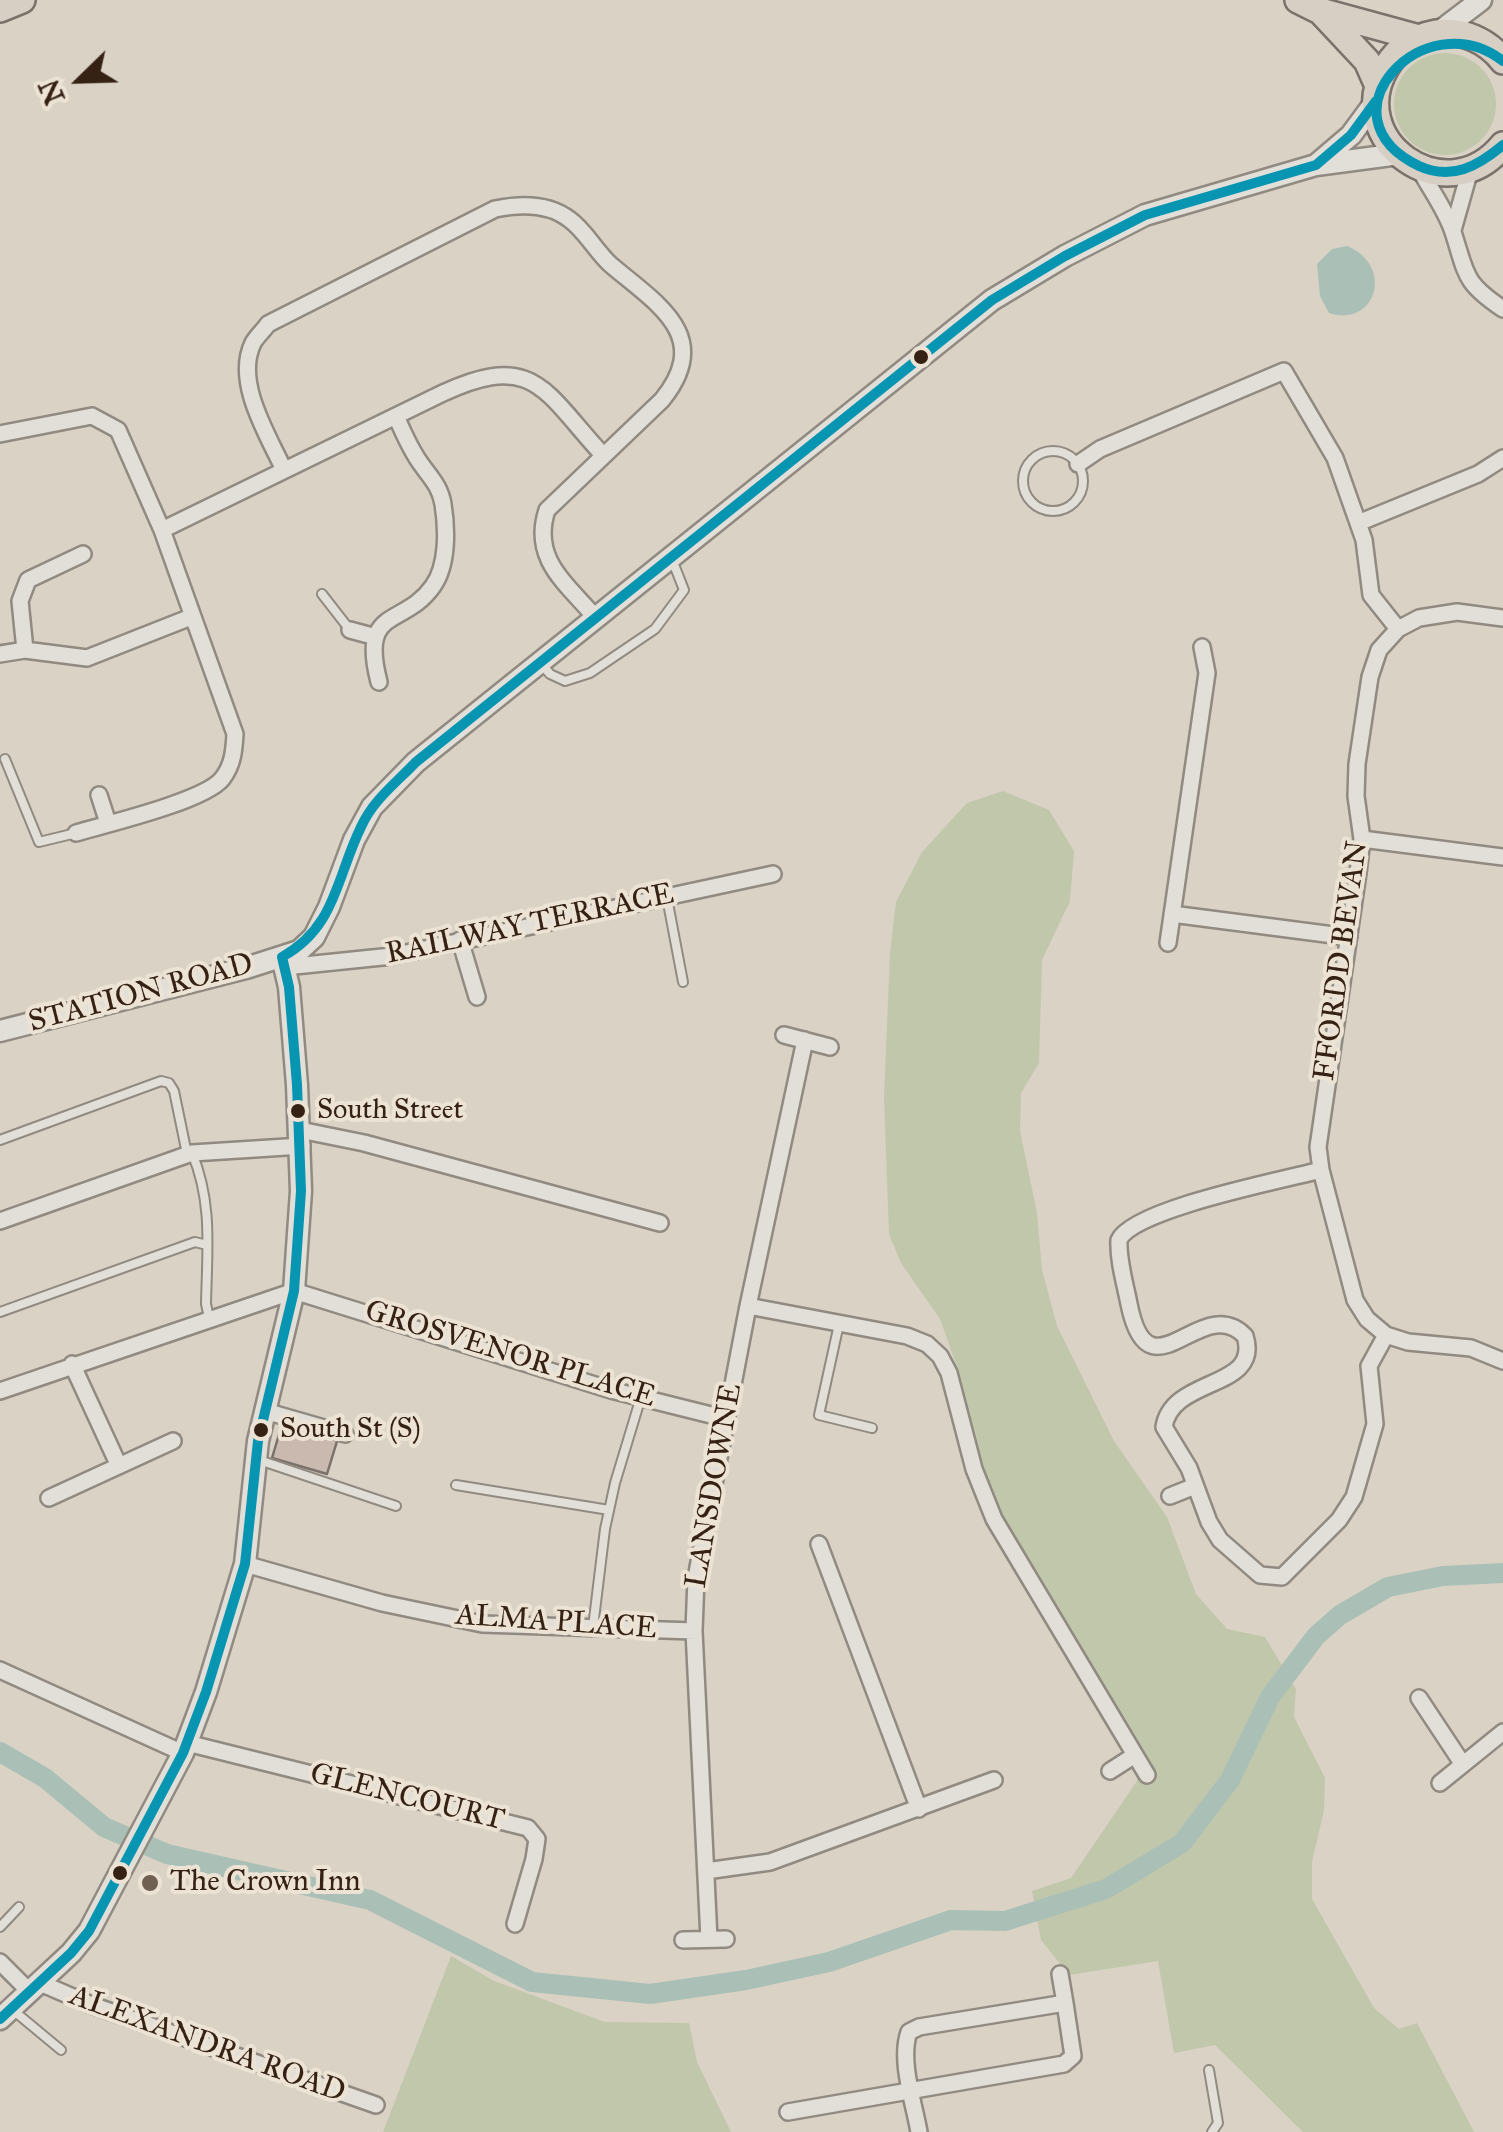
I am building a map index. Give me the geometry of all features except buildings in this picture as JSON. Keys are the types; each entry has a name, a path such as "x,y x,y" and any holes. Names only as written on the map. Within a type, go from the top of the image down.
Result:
{"main road":[{"path":"0,9 22,0"},
{"path":"1309,5 1429,35 1472,37 1487,45 1503,62"},
{"path":"1309,5 1367,60 1377,94 1378,120 1386,139 1409,161 1453,173 1491,159"},
{"path":"1377,94 1392,57 1429,35"}],"street":[{"path":"1429,35 1481,0"},
{"path":"1316,165 1351,135 1377,94"},
{"path":"1452,230 1491,159"},
{"path":"6,2014 71,1953 88,1930 185,1748 206,1692 244,1564 255,1459 294,1291 301,1138 283,962 314,936 372,807 416,762 992,300 1065,256 1145,215 1316,165 1409,161 1452,230 1459,261 1475,290 1503,309"},
{"path":"284,470 252,396 248,367 253,343 268,324 495,209 520,204 568,218 607,262 672,318 684,361 677,382 662,400 546,510 542,544 549,564 596,617"},
{"path":"1078,464 1100,448 1284,371 1331,450 1364,540 1371,594 1398,629 1419,618 1445,612 1503,618"},
{"path":"162,530 476,378 500,373 524,376 546,393 602,454"},
{"path":"0,434 92,416 118,430 162,530 236,734 233,760 220,782 194,796 76,834"},
{"path":"379,682 373,661 376,637 388,620 432,589 444,553 443,503 436,481 415,455 396,416"},
{"path":"1358,523 1478,474 1503,458"},
{"path":"24,650 20,602 28,580 83,554"},
{"path":"0,654 24,650 88,658 191,617"},
{"name":"FFORDD BEVAN","path":"1386,1335 1366,1320 1355,1300 1321,1170 1320,1128 1362,839 1356,780 1370,677 1379,650 1398,629"},
{"path":"350,630 376,637"},
{"path":"1168,943 1207,673 1202,647"},
{"path":"99,795 108,823"},
{"path":"1362,839 1503,858"},
{"name":"RAILWAY TERRACE","path":"283,962 392,956 774,874"},
{"path":"1172,914 1349,937"},
{"path":"460,940 477,997"},
{"name":"STATION ROAD","path":"0,1031 283,962"},
{"path":"784,1035 830,1046"},
{"name":"LANSDOWNE","path":"682,1940 717,1939 706,1871 694,1631 699,1548 805,1040"},
{"path":"0,1221 189,1154 301,1138 364,1143 660,1223"},
{"path":"1321,1170 1173,1208 1133,1225 1120,1235 1118,1251 1134,1327 1144,1342 1158,1347 1203,1328 1224,1324 1242,1331 1247,1342 1248,1355 1239,1369 1183,1396 1164,1422 1220,1540 1260,1575 1274,1578 1290,1573 1339,1520 1354,1497 1375,1424 1369,1366 1386,1335 1408,1342 1470,1348 1503,1362"},
{"path":"0,1391 294,1291"},
{"name":"GROSVENOR PLACE","path":"294,1291 641,1398 726,1419"},
{"path":"748,1306 907,1336 927,1344 940,1356 974,1469 994,1519 1147,1775"},
{"path":"72,1364 118,1466"},
{"path":"265,1411 345,1434"},
{"path":"49,1498 173,1441"},
{"path":"1170,1496 1195,1486"},
{"path":"819,1544 919,1809"},
{"name":"ALMA PLACE","path":"244,1564 382,1602 482,1624 694,1631"},
{"path":"0,1670 185,1748"},
{"path":"1419,1698 1462,1764"},
{"path":"1440,1783 1503,1732"},
{"name":"GLENCOURT","path":"185,1748 528,1828 537,1839 534,1860 514,1924"},
{"path":"1110,1771 1135,1755"},
{"path":"706,1871 770,1862 994,1780"},
{"path":"0,1962 34,1986"},
{"path":"788,2112 1064,2064 1072,2056 1060,1974"},
{"name":"ALEXANDRA ROAD","path":"34,1986 376,2105"},
{"path":"919,2132 904,2044 909,2032 919,2027 1065,2003"}],"lane":[{"path":"1043,452 1063,452 1078,464 1084,483 1076,501 1068,507 1048,510 1031,501 1023,483 1028,464 1035,457 1043,452"},
{"path":"540,662 550,674 565,680 578,677 655,629 684,590 670,558"},
{"path":"322,594 350,630"},
{"path":"5,759 40,842 76,834"},
{"path":"666,896 682,982"},
{"path":"0,1140 161,1081 169,1083 189,1154 204,1181 209,1318"},
{"path":"0,1312 195,1242 207,1245"},
{"path":"839,1324 819,1415 872,1428"},
{"path":"593,1627 610,1510 641,1398"},
{"path":"255,1459 396,1506"},
{"path":"456,1485 610,1510"},
{"path":"0,1927 19,1907"},
{"path":"6,2014 60,2050"},
{"path":"1209,2070 1218,2124 1212,2132"}],"shaded area":[{"path":"1445,53 1465,57 1481,68 1492,84 1496,104 1492,124 1481,140 1465,151 1445,155 1425,151 1409,140 1398,124 1394,104 1398,84 1409,68 1425,57"},
{"path":"1347,246 1362,255 1371,267 1374,293 1358,312 1329,313 1320,296 1317,264 1332,249"},
{"path":"1003,791 1049,810 1074,851 1070,901 1042,960 1039,1063 1021,1093 1020,1131 1037,1213 1042,1270 1057,1326 1114,1441 1167,1517 1196,1594 1227,1629 1265,1637 1296,1689 1294,1717 1325,1778 1324,1810 1312,1862 1312,1899 1374,2008 1399,2029 1417,2023 1474,2132 1303,2132 1215,2045 1174,2053 1158,1961 1069,1975 1041,1940 1032,1891 1071,1878 1137,1781 1139,1748 1000,1518 940,1319 901,1263 889,1234 884,1097 896,902 922,852 967,803"},
{"path":"451,1956 494,1981 605,2022 689,2023 697,2062 731,2132 383,2132"}],"waterway":[{"path":"0,1752 45,1778 104,1827 167,1854 370,1900 532,1982 650,1994 746,1980 829,1962 951,1920 1005,1921 1106,1889 1182,1843 1230,1780 1270,1697 1316,1636 1340,1615 1388,1587 1443,1576 1503,1573"}],"transit line":[{"path":"1503,61 1473,46 1442,45 1415,54 1393,72 1379,95 1377,120 1390,145 1431,170 1464,169 1503,145"},
{"path":"282,957 314,931 332,900 366,817 416,762 992,300 1065,256 1145,215 1316,165 1351,135 1376,101"},
{"path":"0,2019 89,1931 183,1753 245,1564 258,1441 294,1291 301,1191 297,1085 289,987 282,957"}],"place":[{"name":"South Street","path":"298,1111"},
{"name":"South St (S)","path":"261,1430"},
{"name":"The Crown Inn","path":"150,1883"}]}
